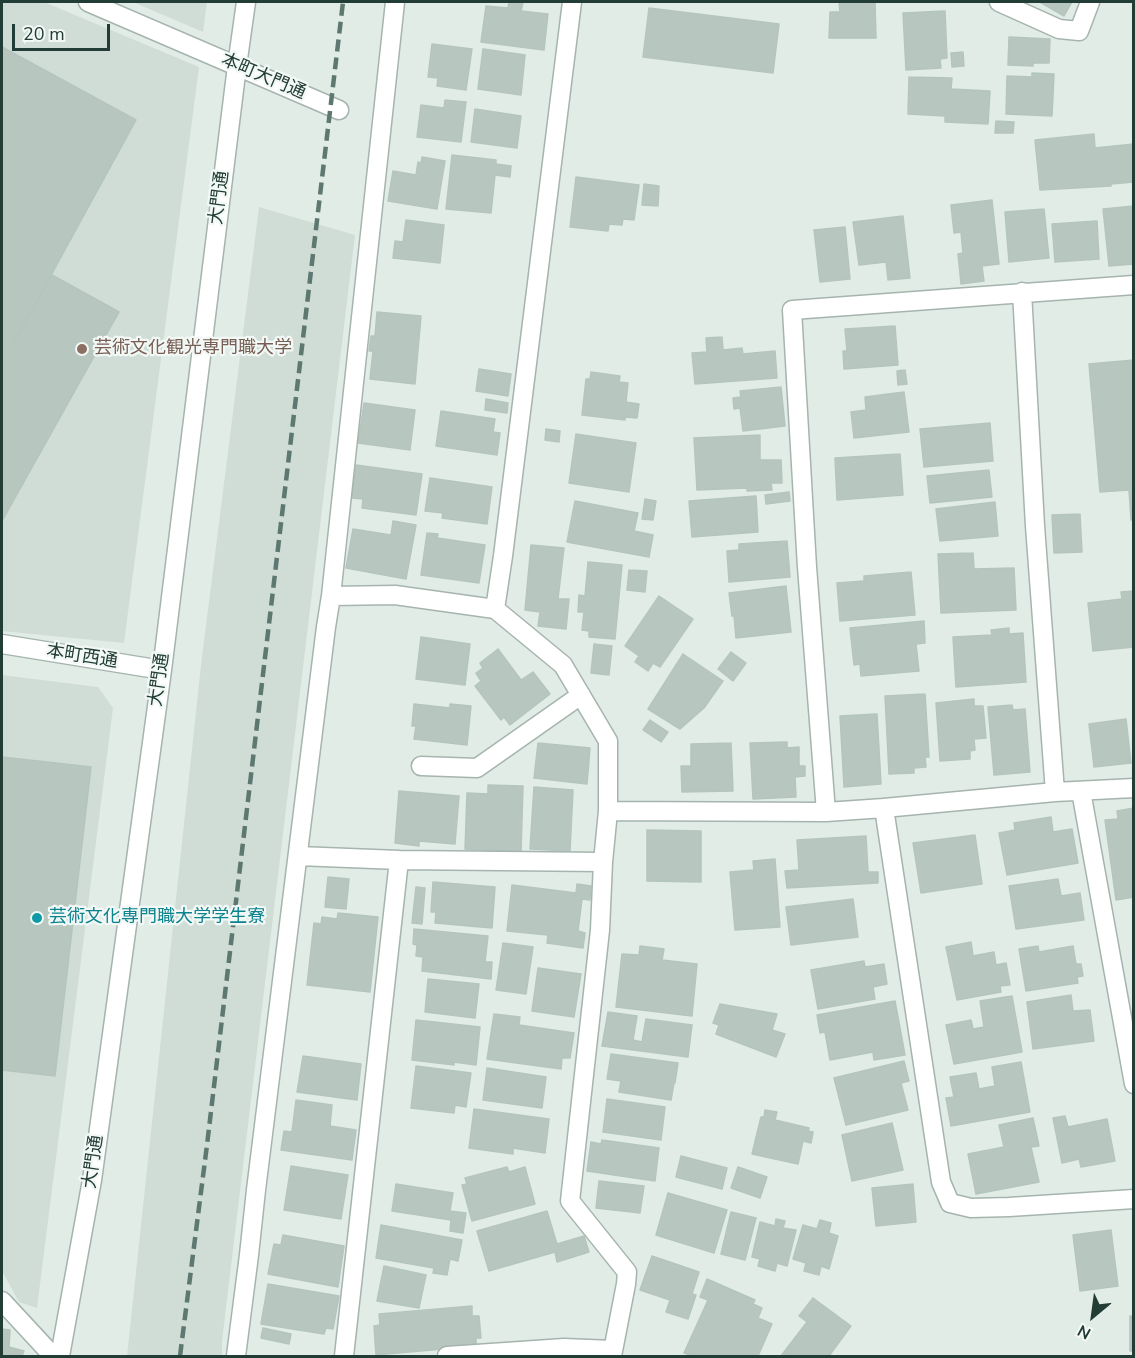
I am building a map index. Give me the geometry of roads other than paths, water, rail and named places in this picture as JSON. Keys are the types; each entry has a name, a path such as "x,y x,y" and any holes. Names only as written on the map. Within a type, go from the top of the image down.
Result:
{"street":[{"name":"本町大門通","path":"88,2 339,110"},
{"name":"大門通","path":"60,1356 92,1180 162,670 246,2"},
{"path":"236,1356 332,596 395,2"},
{"path":"495,609 572,2"},
{"path":"999,2 1059,29 1079,32 1090,2"},
{"path":"826,812 807,567 792,310 1134,285"},
{"path":"1022,292 1035,525 1055,792"},
{"path":"332,596 395,595 495,609 563,665 608,741 608,811 600,930 570,1201 627,1272 613,1353 564,1348 447,1356"},
{"name":"本町西通","path":"2,644 162,670"},
{"path":"421,766 477,768 581,695"},
{"path":"608,811 826,812 1055,792 1134,788"},
{"path":"1081,791 1134,1084"},
{"path":"884,808 941,1182 950,1203 981,1208 1134,1199"},
{"path":"298,856 399,860 603,862"},
{"path":"344,1356 399,860"},
{"path":"2,1301 53,1356"}],"railway":[{"path":"180,1356 343,2"}],"place":[{"name":"芸術文化観光専門職大学","path":"82,349"},
{"name":"芸術文化専門職大学学生寮","path":"37,918"}]}
